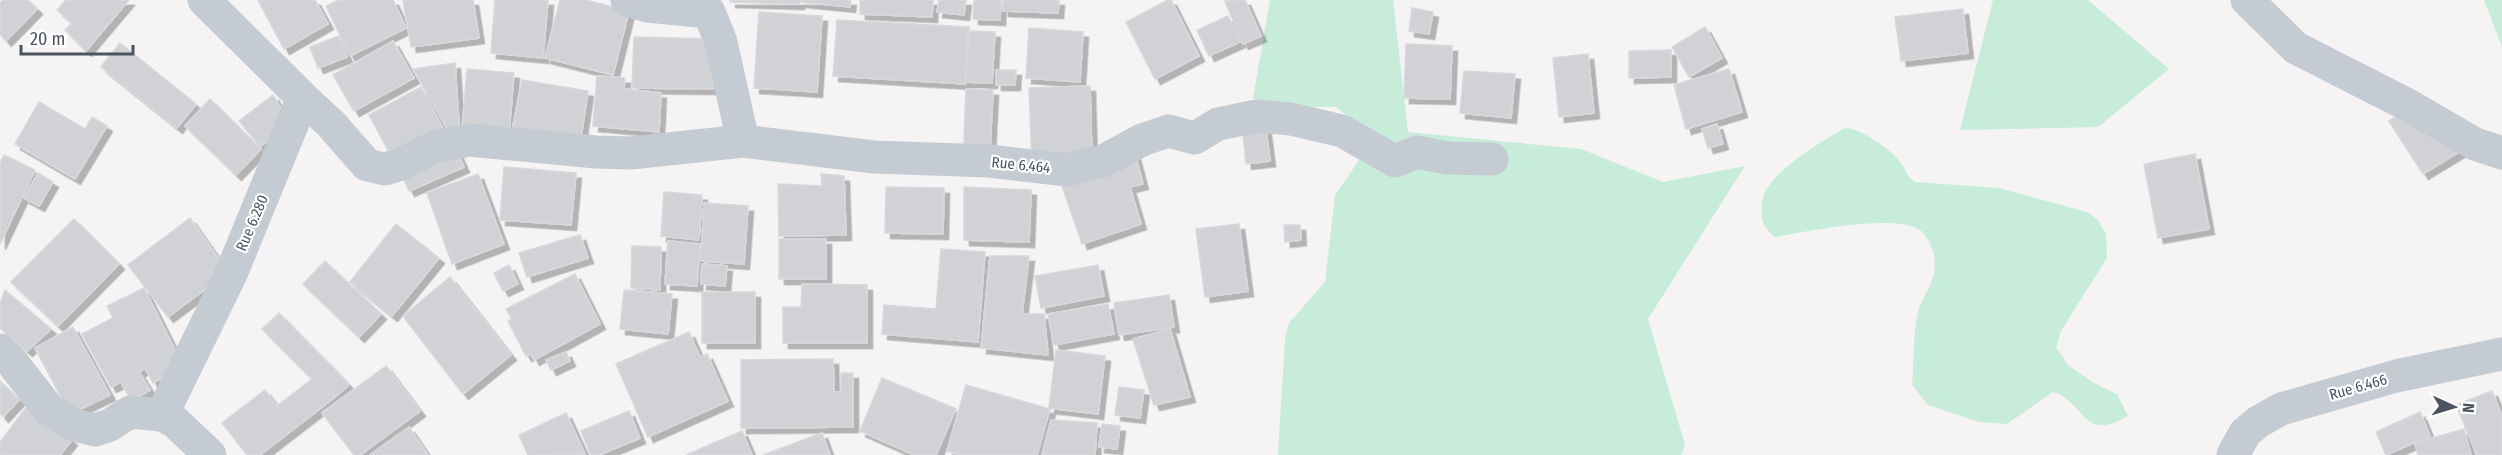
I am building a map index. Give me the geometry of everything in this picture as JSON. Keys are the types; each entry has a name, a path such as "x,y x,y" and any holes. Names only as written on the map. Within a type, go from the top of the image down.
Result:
{"street":[{"path":"204,0 331,124 367,165 385,169 404,163 434,147 469,140 596,152 632,153 743,141 721,42 709,12 647,6 627,0"},
{"path":"2247,0 2296,48 2408,105 2475,144 2502,153"},
{"name":"Rue 6.280","path":"162,415 231,274 303,98"},
{"name":"Rue 6.464","path":"743,141 874,157 989,161 1068,170 1103,161 1142,140 1168,131 1195,138 1218,124 1257,116 1291,119 1342,131 1395,161 1417,152 1447,158 1492,159"},
{"path":"0,350 50,411 75,426 95,430 110,425 130,412 162,415 176,422 210,455"},
{"name":"Rue 6.466","path":"2233,455 2245,433 2258,422 2281,410 2396,376 2502,354"}],"green space":[{"path":"1270,0 1393,0 1408,132 1581,149 1663,182 1745,166 1648,319 1685,445 1681,455 1278,455 1285,339 1289,323 1325,282 1335,195 1364,153 1376,140 1336,107 1268,107 1253,98"},
{"path":"1993,0 2088,0 2169,69 2098,127 1960,130"},
{"path":"2484,0 2502,0 2502,47"},
{"path":"1845,128 1859,132 1883,146 1897,158 1915,182 1999,188 2087,212 2097,219 2106,234 2107,258 2061,331 2056,347 2068,365 2094,383 2117,394 2128,416 2113,423 2101,425 2092,423 2064,397 2053,392 2007,424 1979,422 1928,405 1912,385 1917,316 1933,278 1935,264 1927,237 1910,226 1873,223 1775,237 1766,229 1763,222 1763,198 1771,183 1801,156"}],"building":[{"path":"3,0 28,0 37,9 6,41 0,34 0,3"},
{"path":"66,0 129,0 86,51 65,30 72,23 57,10"},
{"path":"258,0 315,0 328,24 284,49"},
{"path":"339,0 393,0 406,28 350,56 326,6"},
{"path":"403,0 473,0 479,38 411,47"},
{"path":"495,0 548,0 543,58 491,53"},
{"path":"560,0 585,0 629,11 613,75 545,58"},
{"path":"730,0 800,0 799,4 730,2"},
{"path":"801,0 851,0 850,7 801,2"},
{"path":"860,0 933,0 932,17 860,14"},
{"path":"939,0 966,0 964,15 937,12"},
{"path":"974,0 1001,0 1000,20 973,19"},
{"path":"1003,0 1059,0 1058,13 1003,11"},
{"path":"1171,0 1199,56 1155,79 1126,22"},
{"path":"1245,0 1261,36 1243,44 1225,1"},
{"path":"1412,8 1433,12 1429,34 1409,31"},
{"path":"1963,9 1968,53 1901,61 1895,17"},
{"path":"759,12 822,16 817,92 754,88"},
{"path":"1228,16 1240,42 1209,56 1197,30"},
{"path":"837,20 969,27 966,84 833,76"},
{"path":"1705,27 1722,58 1689,77 1672,47"},
{"path":"1029,28 1083,32 1080,82 1026,78"},
{"path":"968,31 995,32 992,83 965,82"},
{"path":"339,36 347,57 318,68 310,47"},
{"path":"634,37 715,39 713,89 632,88"},
{"path":"393,41 414,78 354,111 333,75"},
{"path":"120,43 196,104 177,128 101,67"},
{"path":"1406,44 1452,46 1450,99 1404,98"},
{"path":"1671,50 1671,77 1629,78 1629,51"},
{"path":"1588,54 1594,113 1559,117 1553,58"},
{"path":"455,63 459,125 448,130 413,69"},
{"path":"467,69 514,73 509,134 462,130"},
{"path":"1729,69 1742,112 1686,129 1674,85"},
{"path":"996,70 1016,70 1015,85 996,85"},
{"path":"1464,71 1515,74 1511,118 1460,113"},
{"path":"597,76 625,78 624,89 661,93 659,132 593,126"},
{"path":"522,80 588,91 580,144 512,131"},
{"path":"1090,86 1092,162 1032,164 1029,88"},
{"path":"421,87 446,134 395,163 369,115"},
{"path":"966,89 993,90 989,169 963,168"},
{"path":"273,95 292,128 260,146 239,121"},
{"path":"210,99 261,149 236,175 185,126"},
{"path":"2425,99 2467,147 2423,174 2389,121"},
{"path":"39,102 85,129 92,117 107,126 75,179 15,144"},
{"path":"1265,122 1270,161 1246,164 1242,123"},
{"path":"1717,124 1723,144 1708,148 1702,129"},
{"path":"456,149 464,167 409,191 401,173"},
{"path":"1134,150 1143,184 1130,187 1141,224 1082,244 1060,180"},
{"path":"2195,154 2209,229 2158,238 2144,164"},
{"path":"4,155 35,170 0,244 0,164"},
{"path":"504,167 576,173 571,225 500,220"},
{"path":"38,173 53,182 39,206 24,198"},
{"path":"478,174 504,244 452,264 427,193"},
{"path":"821,174 844,176 846,235 779,236 778,184 822,186"},
{"path":"886,187 944,188 943,234 885,233"},
{"path":"964,187 1031,190 1029,242 964,240"},
{"path":"664,192 702,195 699,240 661,236"},
{"path":"704,203 748,206 744,264 701,261"},
{"path":"190,218 228,272 168,317 128,265"},
{"path":"74,219 119,264 58,326 11,282"},
{"path":"396,224 439,258 392,316 350,282"},
{"path":"1239,224 1248,291 1205,297 1196,229"},
{"path":"1284,225 1300,225 1301,240 1285,242"},
{"path":"580,235 588,258 527,277 519,253"},
{"path":"779,239 826,239 826,279 779,279"},
{"path":"668,241 700,244 697,286 665,284"},
{"path":"632,246 661,247 660,290 631,288"},
{"path":"941,249 985,252 978,342 882,334 884,305 936,309"},
{"path":"990,256 1029,256 1022,314 1044,314 1048,355 981,348"},
{"path":"325,261 381,314 359,337 303,284"},
{"path":"702,264 727,266 725,286 701,284"},
{"path":"509,265 518,284 503,291 494,273"},
{"path":"1098,265 1104,296 1041,308 1035,276"},
{"path":"575,274 600,324 534,360 531,354 526,356 508,321 512,319 506,309"},
{"path":"450,277 511,355 463,394 403,316"},
{"path":"802,284 867,285 867,343 783,343 783,307 801,307"},
{"path":"144,288 175,350 188,363 153,383 145,368 139,372 150,390 131,401 121,382 111,387 82,334 113,318 107,306"},
{"path":"5,290 51,329 27,351 0,328 0,304"},
{"path":"624,290 672,294 668,334 620,329"},
{"path":"702,292 755,292 755,343 702,343"},
{"path":"1169,295 1174,327 1119,335 1114,303"},
{"path":"1108,304 1114,334 1054,345 1048,314"},
{"path":"279,313 337,372 323,382 335,397 260,455 247,455 222,423 265,390 277,406 312,379 262,329"},
{"path":"73,327 110,395 70,414 35,348"},
{"path":"1170,329 1190,397 1154,405 1133,339"},
{"path":"689,332 700,357 707,354 728,401 648,437 616,364"},
{"path":"1056,350 1105,356 1098,414 1049,408"},
{"path":"566,352 570,361 551,370 546,360"},
{"path":"833,359 834,392 841,392 841,373 853,373 853,427 741,428 741,360"},
{"path":"386,366 420,411 360,455 354,455 322,413"},
{"path":"337,372 349,385 335,397 323,382"},
{"path":"882,378 956,409 936,455 914,455 860,431"},
{"path":"0,381 19,400 3,417 0,414"},
{"path":"966,385 1050,409 1037,455 960,455 947,451"},
{"path":"1119,387 1144,390 1140,418 1115,415"},
{"path":"2492,391 2502,416 2502,455 2477,455 2456,405"},
{"path":"28,405 72,440 60,455 0,455 0,442"},
{"path":"629,411 640,438 599,455 591,455 581,431"},
{"path":"2420,412 2430,436 2386,455 2376,432"},
{"path":"566,413 585,454 528,455 519,435"},
{"path":"1051,420 1097,423 1095,455 1042,455"},
{"path":"1102,424 1120,426 1117,449 1099,447"},
{"path":"409,427 428,455 370,455"},
{"path":"2464,429 2471,455 2418,455 2415,443"},
{"path":"742,431 752,455 686,455"},
{"path":"822,433 830,455 763,455"}]}
